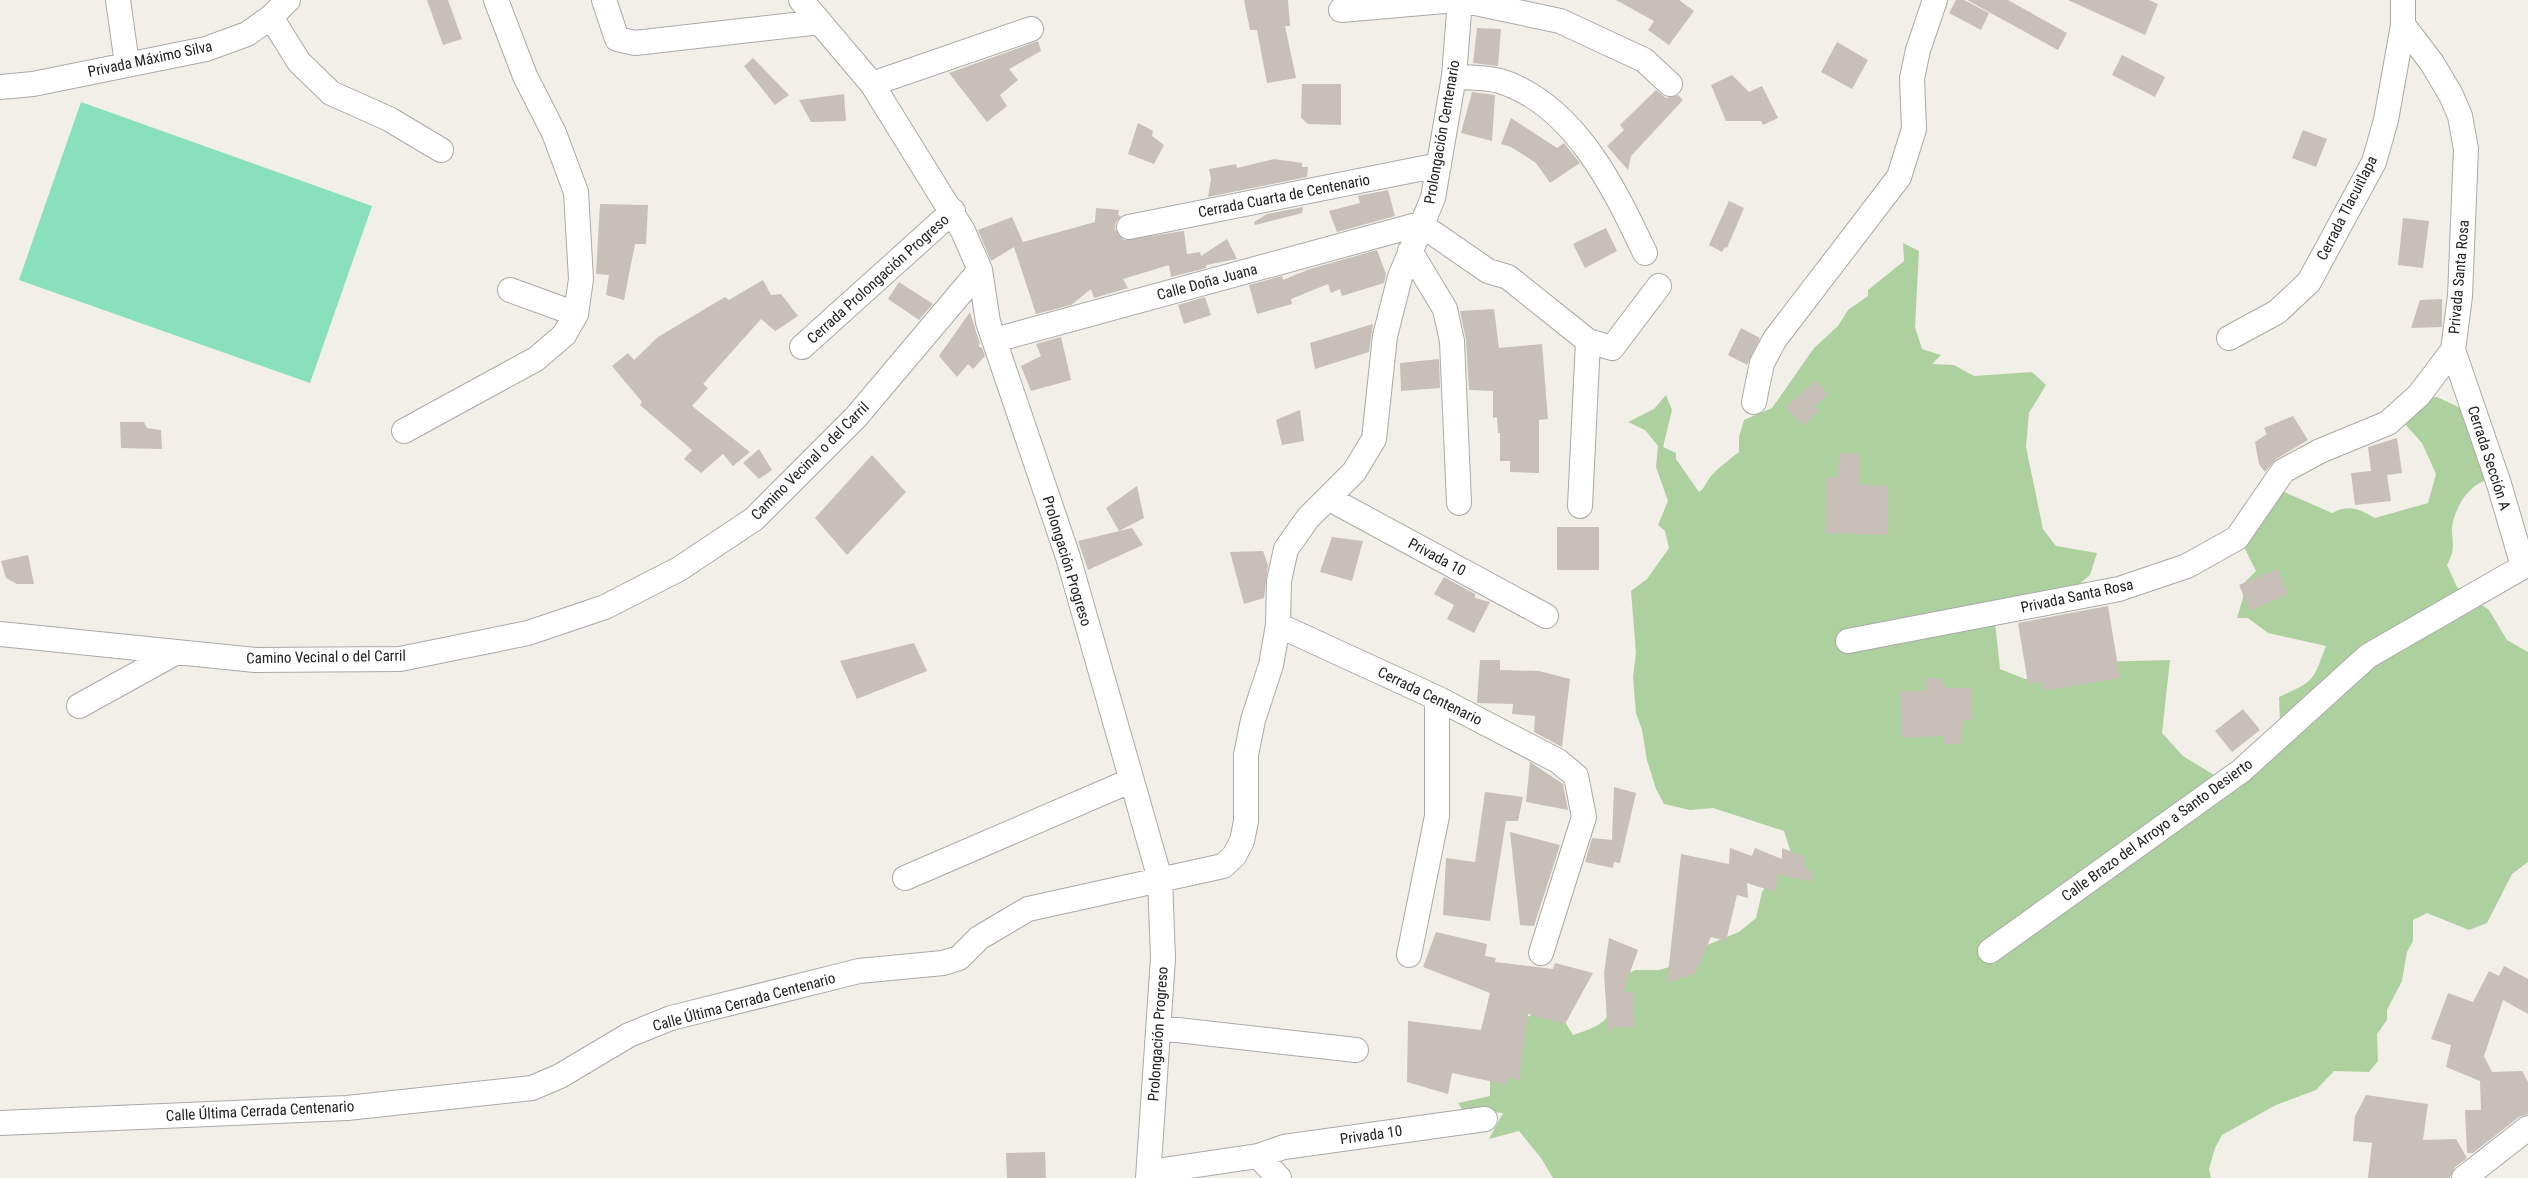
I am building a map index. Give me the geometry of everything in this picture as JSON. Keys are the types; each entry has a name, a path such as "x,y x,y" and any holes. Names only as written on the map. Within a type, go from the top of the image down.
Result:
{"street":[{"path":"118,0 127,64"},
{"path":"404,431 537,359 564,335 576,314 581,279 576,192 554,133 525,76 496,0"},
{"path":"604,0 617,39 635,43 820,22"},
{"name":"Prolongación Progreso","path":"801,0 872,84 953,211 980,270 988,322 1068,557 1130,781 1160,879 1163,958 1160,1028 1148,1175"},
{"path":"1341,10 1459,0 1560,21 1644,60 1670,84"},
{"name":"Prolongación Centenario","path":"1160,879 1205,872 1223,866 1234,856 1242,841 1246,821 1246,755 1253,720 1271,665 1278,625 1279,581 1286,549 1308,518 1354,472 1374,439 1385,336 1400,277 1420,224 1429,212 1439,165 1454,76 1459,0"},
{"path":"1754,402 1762,363 1774,339 1899,177 1914,129 1912,78 1918,50 1935,0"},
{"name":"Cerrada Tlacuitlapa","path":"2229,338 2277,312 2309,282 2374,162 2386,120 2403,25 2403,0"},
{"path":"280,9 299,62 331,93 389,119 441,150"},
{"name":"Privada Máximo Silva","path":"0,87 33,84 206,49 247,34 280,9"},
{"name":"Privada Santa Rosa","path":"1848,641 2119,589 2187,566 2237,538 2283,471 2320,451 2388,423 2426,388 2453,350 2460,296 2466,149 2460,116 2451,95 2432,63 2403,25"},
{"path":"872,84 1031,29"},
{"path":"1454,76 1499,81 1528,95 1558,118 1586,145 1622,205 1645,253"},
{"name":"Cerrada Cuarta de Centenario","path":"1129,227 1439,165"},
{"name":"Cerrada Prolongación Progreso","path":"802,347 953,211"},
{"path":"1420,224 1488,271 1508,277 1587,341 1612,348 1659,286"},
{"name":"Calle Doña Juana","path":"995,340 1420,224"},
{"path":"1410,251 1445,309 1452,341 1459,503"},
{"name":"Camino Vecinal o del Carril","path":"0,634 255,660 400,659 528,633 605,607 679,570 754,519 856,417 980,270"},
{"path":"510,290 576,314"},
{"path":"1580,506 1587,341"},
{"name":"Cerrada Sección A","path":"2453,350 2525,565"},
{"name":"Privada 10","path":"1328,498 1546,616"},
{"name":"Calle Brazo del Arroyo a Santo Desierto","path":"1990,951 2241,771 2368,656 2525,565"},
{"name":"Cerrada Centenario","path":"1278,625 1437,698 1558,761 1576,776 1584,817 1541,953"},
{"path":"79,706 175,653"},
{"path":"1409,955 1437,816 1437,698"},
{"path":"905,878 1130,781"},
{"name":"Calle Última Cerrada Centenario","path":"0,1123 347,1108 532,1088 560,1076 629,1035 671,1018 859,971 943,963 959,958 979,938 1028,909 1160,879"},
{"path":"1160,1028 1356,1050"},
{"name":"Privada 10","path":"1148,1175 1258,1156 1284,1148 1485,1119"},
{"path":"2464,1178 2528,1128"},
{"path":"1258,1156 1279,1178"}],"green space":[{"path":"81,102 372,206 310,383 19,280"},
{"path":"1903,243 1919,251 1915,327 1922,349 1941,355 1932,364 1954,365 1974,376 2032,372 2046,385 2029,413 2026,447 2043,529 2056,546 2097,553 2090,575 2078,585 1995,622 2000,669 2025,679 2045,678 2093,662 2170,660 2162,733 2183,756 2214,775 2241,769 2280,723 2279,697 2311,679 2326,646 2268,633 2248,618 2237,618 2243,598 2243,584 2256,571 2243,545 2273,487 2332,513 2349,508 2375,518 2428,503 2436,474 2422,443 2403,422 2419,398 2437,397 2484,419 2484,481 2469,491 2456,512 2452,524 2452,551 2447,565 2457,587 2489,610 2507,640 2528,652 2528,862 2512,874 2487,923 2469,930 2427,913 2413,920 2413,941 2407,952 2402,981 2387,1010 2387,1020 2377,1034 2378,1061 2369,1072 2334,1071 2316,1090 2276,1105 2222,1135 2215,1148 2209,1169 2211,1178 1553,1178 1541,1158 1519,1131 1489,1139 1503,1113 1483,1111 1468,1119 1458,1103 1490,1096 1490,1074 1519,1021 1554,1004 1573,1035 1586,1031 1602,1022 1606,1017 1612,1003 1616,980 1635,970 1659,970 1680,964 1707,945 1739,932 1756,918 1762,892 1791,853 1784,831 1713,808 1690,810 1664,804 1656,789 1636,713 1633,677 1636,653 1631,591 1647,579 1669,548 1665,531 1658,525 1668,501 1656,467 1658,446 1645,430 1628,422 1654,409 1666,395 1672,410 1663,447 1676,453 1676,459 1699,492 1714,473 1739,452 1739,437 1744,420 1772,408 1814,348 1838,326 1848,310 1868,296 1868,290 1904,261"}],"building":[{"path":"427,0 448,0 462,39 443,45"},
{"path":"1244,0 1288,0 1290,26 1285,26 1296,78 1267,83 1257,30 1250,30"},
{"path":"1616,0 1679,0 1694,11 1669,45 1648,30 1654,21"},
{"path":"1956,0 1964,0 1989,13 1981,30 1949,13"},
{"path":"1967,0 2008,0 2067,33 2058,50"},
{"path":"2068,0 2149,0 2158,4 2145,35"},
{"path":"1477,28 1501,29 1498,66 1473,63"},
{"path":"1038,41 1041,51 1009,69 1018,80 1000,95 1007,106 987,122 949,73"},
{"path":"1837,42 1868,60 1852,89 1821,72"},
{"path":"2122,55 2165,77 2155,97 2112,75"},
{"path":"753,58 789,95 775,105 744,66"},
{"path":"1732,75 1749,92 1762,86 1778,118 1763,125 1761,121 1726,121 1711,85"},
{"path":"1302,84 1341,84 1341,125 1308,124 1301,118"},
{"path":"1656,90 1666,98 1678,95 1683,100 1631,156 1628,170 1607,146 1624,130 1620,125"},
{"path":"1472,92 1495,95 1492,141 1461,133"},
{"path":"844,94 846,121 811,122 799,100"},
{"path":"1511,118 1557,148 1564,143 1580,163 1550,183 1536,163 1511,147 1501,144"},
{"path":"1138,123 1153,131 1152,136 1164,145 1154,164 1128,154"},
{"path":"2303,130 2327,139 2316,167 2292,158"},
{"path":"1274,159 1302,163 1302,167 1308,167 1307,177 1208,197 1211,179 1209,169 1236,164 1237,168"},
{"path":"1388,190 1395,216 1337,232 1329,211 1360,203 1358,196"},
{"path":"1729,201 1744,208 1727,248 1725,247 1722,252 1709,245"},
{"path":"600,204 648,205 646,244 635,244 624,300 606,295 609,275 596,274"},
{"path":"1303,207 1302,213 1255,225 1254,222 1267,214"},
{"path":"1096,208 1119,210 1118,215 1121,216 1116,222 1115,229 1124,240 1184,231 1187,254 1200,252 1201,256 1227,239 1237,259 1206,265 1206,268 1171,277 1169,265 1123,279 1128,288 1094,298 1091,289 1071,305 1036,314 1014,247 991,261 978,230 1012,217 1023,242 1095,222"},
{"path":"2403,218 2429,221 2423,268 2398,265"},
{"path":"1606,228 1617,251 1585,268 1573,244"},
{"path":"1377,250 1386,274 1384,283 1342,296 1340,289 1331,293 1328,284 1291,299 1292,304 1257,314 1249,285 1282,276 1283,280 1310,269"},
{"path":"763,280 771,295 781,294 798,316 775,331 761,319 703,384 708,388 692,406 750,452 733,466 723,454 701,473 684,459 692,450 640,405 642,402 612,366 628,353 634,360 658,337 725,297 729,300"},
{"path":"899,282 933,304 919,320 888,299"},
{"path":"1205,297 1211,315 1184,324 1178,305"},
{"path":"2442,299 2442,327 2411,328 2420,300"},
{"path":"1494,309 1499,348 1542,344 1548,419 1539,420 1539,473 1510,472 1510,461 1500,461 1500,433 1498,433 1497,417 1493,418 1493,391 1469,390 1466,340 1460,311"},
{"path":"970,312 980,344 978,346 982,348 985,356 973,369 968,364 957,377 939,356"},
{"path":"1373,324 1369,352 1315,369 1310,343"},
{"path":"1741,328 1760,338 1747,365 1728,355"},
{"path":"1061,337 1071,380 1031,391 1021,366 1041,356 1036,344"},
{"path":"1439,359 1440,388 1401,391 1400,363"},
{"path":"1816,380 1828,395 1814,406 1819,411 1803,426 1786,407"},
{"path":"1300,410 1304,441 1282,445 1276,420"},
{"path":"2293,416 2308,440 2276,459 2265,472 2259,464 2255,442 2267,434 2264,428"},
{"path":"120,422 144,422 147,428 161,430 162,449 121,448"},
{"path":"2397,438 2402,473 2387,475 2391,501 2355,505 2351,473 2371,471 2368,447"},
{"path":"759,449 772,470 759,479 743,463"},
{"path":"1839,453 1860,453 1859,484 1888,486 1887,535 1825,533 1827,477 1838,478"},
{"path":"872,455 906,492 847,555 815,518"},
{"path":"1137,486 1144,518 1119,531 1106,508"},
{"path":"1557,527 1599,527 1599,570 1557,570"},
{"path":"1132,528 1143,545 1088,570 1078,541"},
{"path":"1332,537 1363,541 1352,581 1320,572"},
{"path":"1263,551 1268,565 1264,598 1244,604 1230,552"},
{"path":"28,555 34,584 17,584 6,578 1,561"},
{"path":"2278,569 2288,594 2250,611 2239,585"},
{"path":"1444,577 1475,594 1475,598 1490,602 1474,633 1447,619 1454,605 1434,594"},
{"path":"2108,606 2120,678 2043,691 2042,682 2028,684 2018,623"},
{"path":"914,643 927,671 857,699 840,661"},
{"path":"1480,660 1500,660 1500,670 1539,671 1570,679 1562,747 1534,732 1535,716 1512,714 1513,704 1477,703"},
{"path":"1925,678 1941,678 1945,688 1972,688 1972,719 1963,721 1961,744 1943,744 1943,736 1902,738 1900,691 1925,691"},
{"path":"2243,709 2260,730 2232,752 2215,731"},
{"path":"1530,762 1563,784 1568,810 1526,802"},
{"path":"1614,787 1636,793 1620,863 1614,862 1613,868 1585,862 1592,838 1612,840"},
{"path":"1485,792 1523,797 1518,821 1506,821 1490,921 1443,915 1446,858 1475,862"},
{"path":"1510,832 1560,845 1534,926 1520,925"},
{"path":"1730,848 1752,856 1755,848 1782,859 1782,848 1803,856 1806,869 1813,872 1810,882 1778,874 1775,892 1747,883 1748,898 1737,895 1726,941 1711,937 1695,974 1667,983 1681,854 1729,864"},
{"path":"1436,932 1487,944 1485,956 1496,958 1495,962 1553,969 1555,963 1593,973 1565,1024 1528,1014 1519,1080 1508,1078 1508,1085 1452,1073 1448,1094 1407,1082 1408,1021 1481,1030 1490,993 1423,967"},
{"path":"1609,938 1638,950 1623,992 1633,992 1635,1027 1611,1028 1608,1036 1604,973"},
{"path":"2504,966 2528,979 2528,1014 2503,1000 2484,1056 2492,1072 2522,1071 2528,1082 2528,1114 2519,1117 2473,1153 2467,1153 2465,1110 2481,1110 2480,1081 2446,1067 2451,1045 2431,1039 2448,993 2473,1002 2489,971 2499,976"},
{"path":"2366,1095 2428,1104 2423,1140 2456,1139 2467,1158 2455,1167 2450,1178 2368,1178 2372,1143 2353,1141 2355,1116"},
{"path":"1045,1152 1046,1178 1007,1178 1006,1153"}]}
